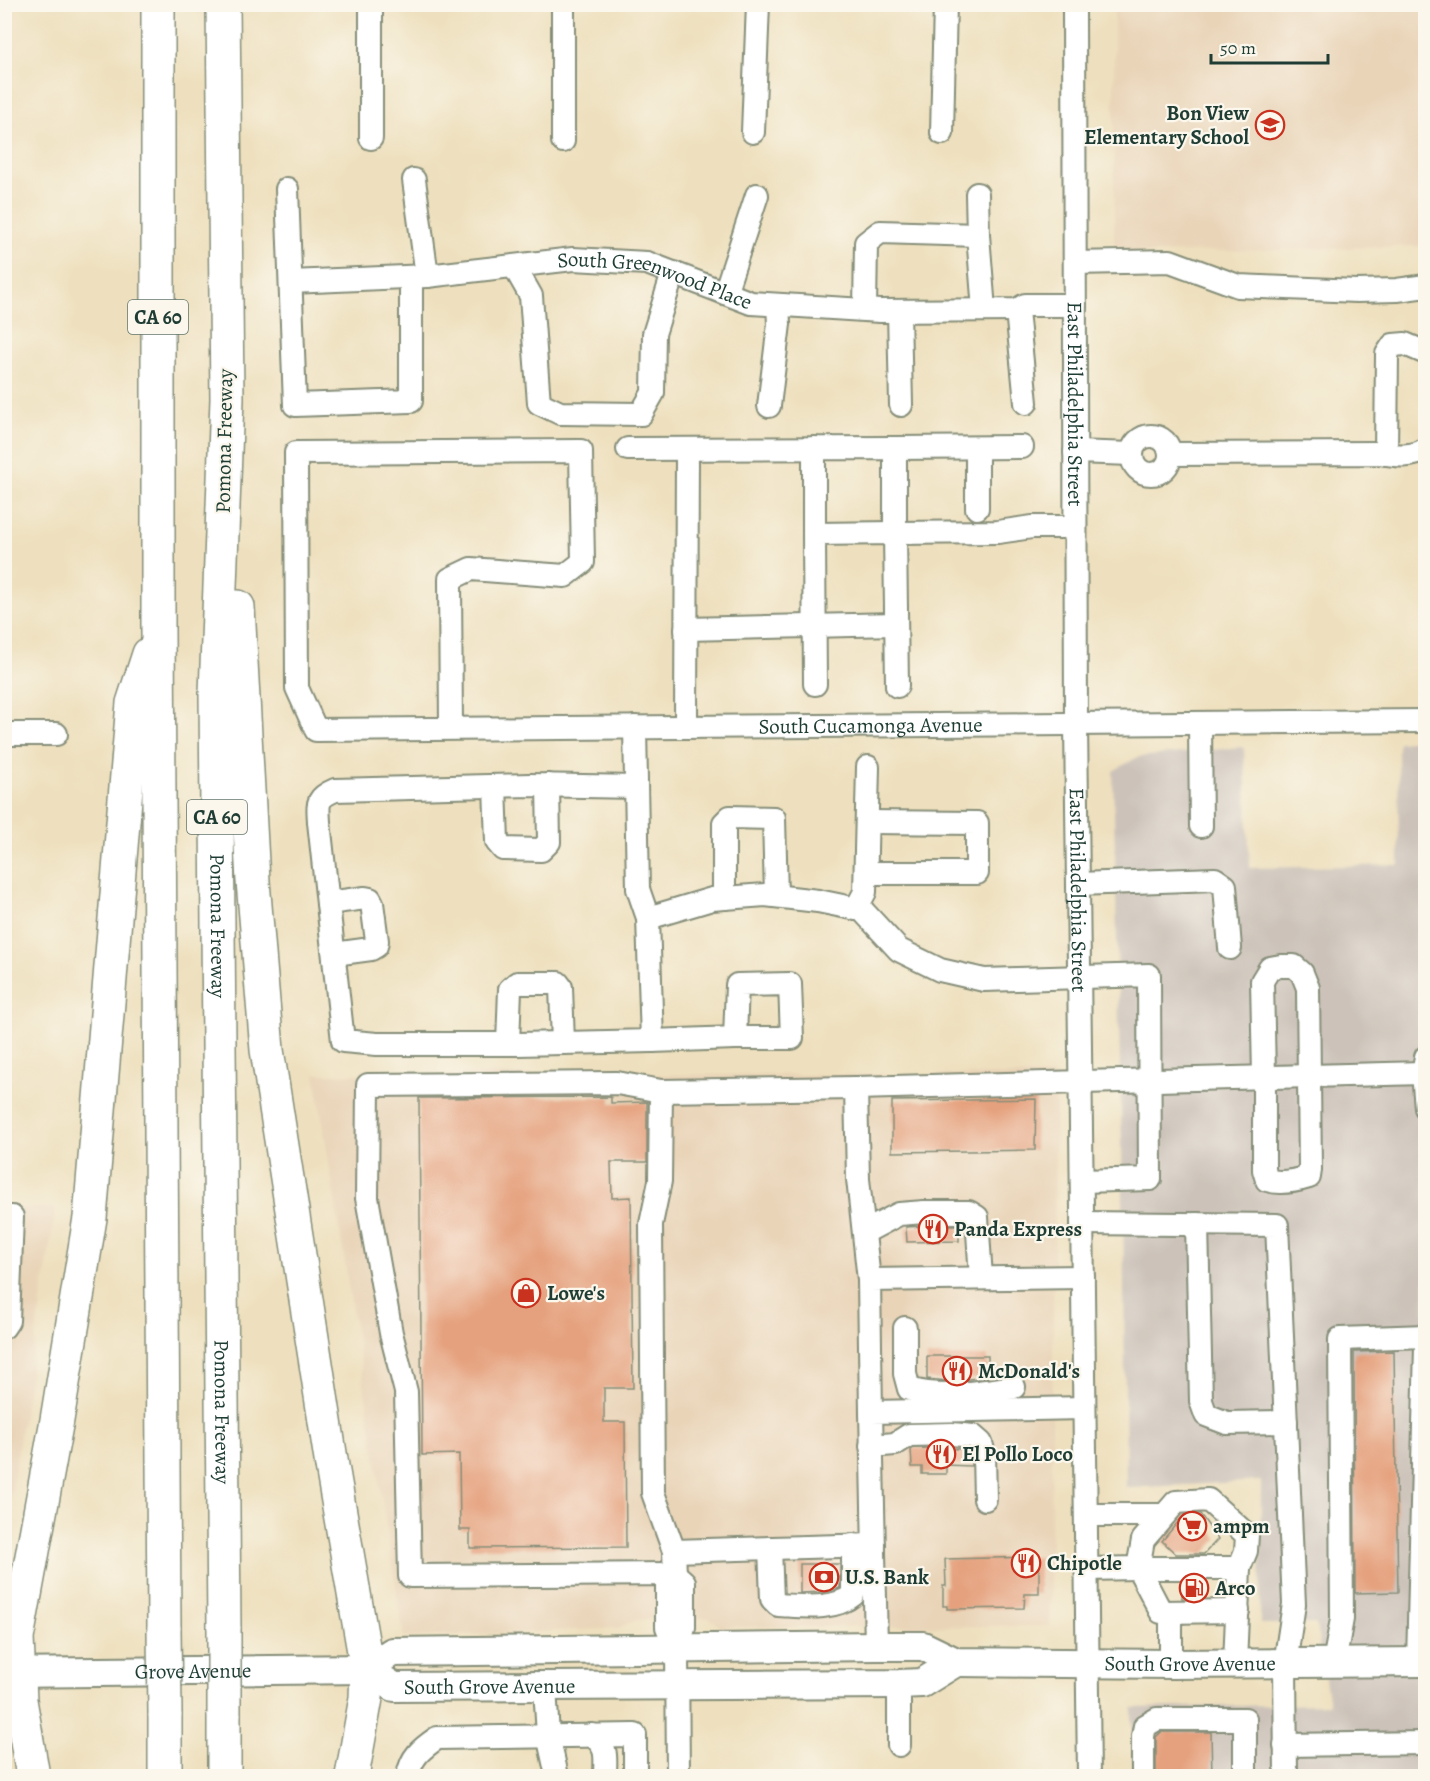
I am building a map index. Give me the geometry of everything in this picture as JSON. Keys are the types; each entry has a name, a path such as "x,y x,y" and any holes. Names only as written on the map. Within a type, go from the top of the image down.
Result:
{"highway":[{"name":"CA 60","path":"158,4 158,630 165,1776"},
{"name":"Pomona Freeway","path":"223,4 227,399 216,693 224,1776"},
{"path":"227,399 253,881 267,1050 332,1466 367,1669 366,1698 352,1776"},
{"path":"33,1776 20,1700 12,1673 90,1218 133,703 158,630"}],"main road":[{"name":"South Grove Avenue","path":"956,1662 922,1683 899,1684 394,1688 367,1669 392,1652 876,1646 923,1646 956,1662 1285,1664 1422,1662"},
{"name":"Grove Avenue","path":"12,1673 367,1669"}],"street":[{"path":"371,4 371,138"},
{"path":"562,4 562,141"},
{"path":"753,132 758,4"},
{"path":"942,133 945,4"},
{"name":"East Philadelphia Street","path":"1074,4 1076,724 1089,1776"},
{"path":"287,189 295,405 411,401 419,277 414,180"},
{"path":"977,194 984,310"},
{"path":"725,293 757,195"},
{"path":"865,310 866,243 880,232 978,235"},
{"name":"South Greenwood Place","path":"291,282 419,277 573,259 647,263 751,303 899,311 1017,310 1025,317 1075,311"},
{"path":"1075,263 1170,261 1238,286 1357,291 1397,290 1425,286"},
{"path":"514,266 531,296 540,403 560,413 641,414 653,393 654,334 673,273"},
{"path":"769,406 779,324 778,305"},
{"path":"1017,310 1026,403"},
{"path":"899,311 901,405"},
{"path":"1386,454 1387,354 1393,345 1404,344 1425,353"},
{"path":"1075,452 1131,454 1133,447 1141,438 1153,436 1164,441 1170,454 1386,454 1399,456 1419,454 1425,449"},
{"path":"977,447 977,508"},
{"path":"628,449 1022,447"},
{"path":"814,448 815,684"},
{"path":"896,448 897,686"},
{"path":"686,727 687,449"},
{"name":"South Cucamonga Avenue","path":"451,729 450,579 471,569 565,576 584,562 581,451 296,453 297,687 316,730 451,729 635,727 1425,721"},
{"path":"814,534 998,532 1032,527 1075,527"},
{"path":"686,629 896,624"},
{"path":"1200,723 1201,826"},
{"path":"635,727 638,889 648,918 652,1041"},
{"path":"4,734 56,734"},
{"path":"856,909 866,892 868,767"},
{"path":"636,787 548,785 335,790 322,796 318,804 318,813 342,1041 377,1044 508,1044 735,1038"},
{"path":"495,786 499,846 503,849 541,850 549,842 548,785"},
{"path":"724,898 724,823 730,817 774,818 776,896"},
{"path":"866,873 977,873 977,823 867,822"},
{"path":"1078,884 1215,879 1225,885 1230,948"},
{"path":"648,918 712,899 776,896 818,901 862,910 899,950 940,970 984,980 1149,975 1150,1179 1082,1181"},
{"path":"328,903 370,899 376,932 376,946 371,949 334,954"},
{"path":"1294,966 1302,973 1308,988 1309,1075 1309,1177 1271,1182 1267,1180 1264,1170 1262,981 1270,968 1294,966"},
{"path":"508,1044 510,989 517,983 558,983 561,987 563,1043"},
{"path":"675,1575 410,1576 406,1392 391,1334 367,1198 368,1085 616,1083 661,1091 856,1088 1309,1075 1424,1065 1425,1108"},
{"path":"770,1548 772,1599 778,1605 827,1605 844,1602 853,1595 863,1545 872,1446 869,1280 858,1179 856,1088"},
{"path":"661,1091 660,1181 651,1224 653,1493 674,1551 675,1575 668,1582 667,1627 676,1649 678,1776"},
{"path":"865,1233 899,1214 969,1212 977,1217 981,1278"},
{"path":"4,1217 12,1217 8,1321 4,1327"},
{"path":"1082,1223 1277,1225 1294,1604 1285,1664 1286,1776"},
{"path":"1197,1224 1201,1401 1206,1415 1227,1423 1286,1422"},
{"path":"869,1280 1083,1277"},
{"path":"911,1328 904,1374 909,1389 950,1394 1014,1388"},
{"path":"1334,1663 1342,1619 1340,1340 1425,1336"},
{"path":"1422,1662 1425,1346"},
{"path":"871,1412 1084,1408"},
{"path":"872,1446 895,1444 909,1436 952,1434 973,1436 981,1443 984,1454 985,1499"},
{"path":"1235,1664 1238,1611 1239,1568 1246,1551 1247,1535 1208,1500 1176,1502 1143,1540 1138,1568 1161,1612 1238,1611"},
{"path":"1086,1515 1164,1515"},
{"path":"674,1551 863,1545"},
{"path":"863,1545 876,1646"},
{"path":"1087,1569 1239,1568"},
{"path":"1171,1612 1171,1664"},
{"path":"899,1684 899,1745"},
{"path":"545,1688 548,1736 557,1776"},
{"path":"1143,1776 1145,1726 1157,1719 1245,1719 1245,1776"},
{"path":"592,1735 601,1742 605,1749 605,1776"},
{"path":"408,1776 417,1752 437,1738 592,1735 635,1735 635,1776"},
{"path":"1285,1744 1425,1743"}],"shaded area":[{"name":"Bon View Elementary School","path":"1114,5 1425,5 1425,246 1114,254"},
{"path":"1425,740 1425,1776 1132,1776 1132,1708 1329,1704 1316,1624 1260,1624 1261,1481 1126,1488 1123,1193 1113,771 1138,757 1244,747 1250,868 1399,865 1398,742"},
{"path":"315,1074 1056,1075 1050,1626 721,1627 708,1618 636,1620 619,1628 404,1638"},
{"path":"5,1208 56,1208 5,1532"}],"building":[{"name":"Lowe's","path":"611,1097 611,1103 647,1102 647,1162 611,1162 612,1198 631,1197 633,1388 604,1388 604,1422 625,1422 626,1547 470,1548 470,1530 460,1530 459,1454 422,1455 419,1098"},
{"path":"1036,1099 1035,1150 892,1152 892,1101"},
{"name":"Panda Express","path":"959,1226 959,1241 907,1242 906,1227"},
{"path":"1394,1351 1398,1592 1355,1593 1354,1352"},
{"name":"McDonald's","path":"927,1356 988,1356 988,1377 948,1381 927,1379"},
{"name":"El Pollo Loco","path":"911,1449 967,1449 971,1456 971,1466 946,1465 946,1474 922,1474 922,1467 912,1467"},
{"name":"ampm","path":"1200,1514 1218,1539 1204,1554 1176,1554 1162,1541 1184,1515"},
{"path":"1039,1557 1039,1594 1025,1594 1024,1608 947,1609 947,1606 943,1606 943,1586 946,1586 945,1559"},
{"name":"U.S. Bank","path":"800,1564 840,1564 840,1588 825,1592 800,1593"},
{"path":"1183,1581 1205,1581 1205,1598 1182,1598"},
{"path":"1161,1732 1211,1732 1212,1776 1156,1776 1156,1737"}],"place":[{"name":"Bon View Elementary School","path":"1270,125"},
{"name":"Panda Express","path":"933,1229"},
{"name":"Lowe's","path":"526,1293"},
{"name":"McDonald's","path":"957,1371"},
{"name":"El Pollo Loco","path":"941,1454"},
{"name":"ampm","path":"1192,1526"},
{"name":"Chipotle","path":"1026,1563"},
{"name":"U.S. Bank","path":"824,1577"},
{"name":"Arco","path":"1194,1588"}]}
